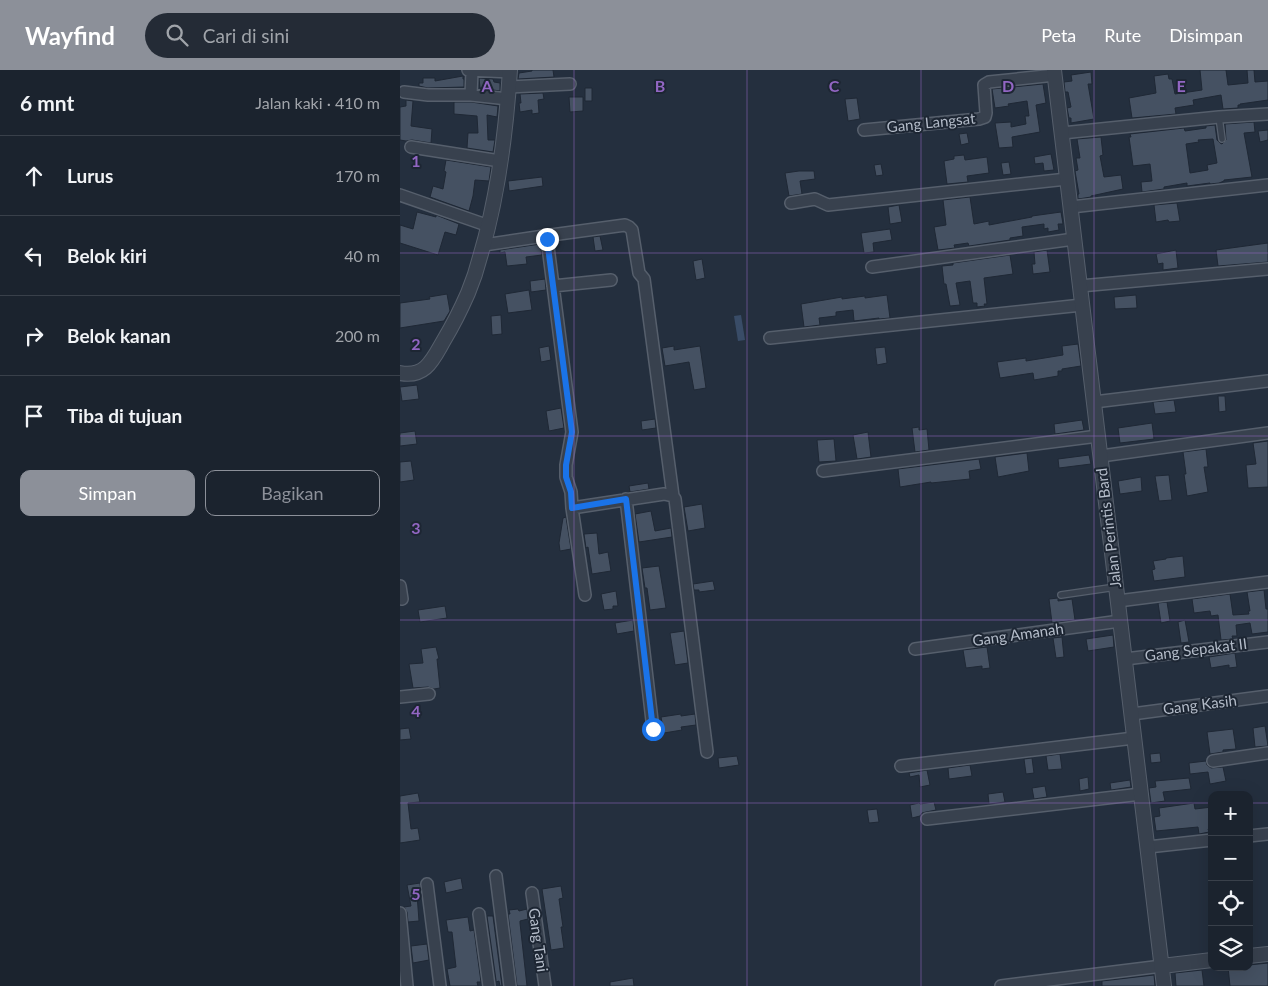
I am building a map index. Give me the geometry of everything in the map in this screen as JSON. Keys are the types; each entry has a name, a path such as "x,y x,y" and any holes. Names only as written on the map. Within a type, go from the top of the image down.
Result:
{"street":[{"path":"400,373 419,372 425,368 434,358 452,326 469,292 484,245 495,196 509,93 510,71 468,70"},
{"path":"471,95 472,70"},
{"name":"Gang Langsat","path":"864,130 985,117 984,85 989,82 1055,73"},
{"name":"Jalan Perintis Bard","path":"1055,73 1164,986"},
{"path":"404,92 471,95 509,93 570,84"},
{"path":"1062,133 1219,117 1268,114"},
{"path":"411,147 500,161"},
{"path":"791,203 815,200 828,205 1067,179"},
{"path":"1071,207 1268,185"},
{"path":"400,195 488,226"},
{"path":"484,245 625,225 632,230 639,273 644,279 673,496 675,499 707,752"},
{"path":"544,236 547,239 572,432 566,465 566,477 571,492 584,595"},
{"path":"872,267 1074,239"},
{"path":"1080,286 1268,269"},
{"path":"553,286 611,280"},
{"path":"770,338 1082,306"},
{"path":"1094,402 1268,381"},
{"path":"1100,456 1268,433"},
{"path":"823,471 1098,436"},
{"path":"572,508 664,494 673,496"},
{"path":"626,499 653,729"},
{"path":"1117,594 1268,582"},
{"path":"400,586 402,599"},
{"name":"Gang Amanah","path":"915,649 1120,620"},
{"name":"Gang Sepakat II","path":"1125,659 1268,642"},
{"path":"400,697 429,694"},
{"name":"Gang Kasih","path":"1132,714 1268,696"},
{"path":"901,766 1134,738"},
{"path":"1213,761 1268,753"},
{"path":"927,819 1141,794"},
{"path":"1253,836 1268,834"},
{"path":"1148,848 1208,840"},
{"path":"496,876 510,986"},
{"path":"426,884 440,986"},
{"name":"Gang Tani","path":"532,893 545,986"},
{"path":"400,912 407,986"},
{"path":"479,914 489,986"},
{"path":"1253,956 1268,954"},
{"path":"1001,986 1208,960"}],"lane":[{"path":"1219,117 1222,139"},
{"path":"1061,595 1117,594"}],"water":[{"path":"741,315 745,340 738,341 734,316"}],"building":[{"path":"532,70 553,70 554,77 518,79 519,73"},
{"path":"1200,70 1226,70 1228,85 1248,83 1247,70 1254,70 1255,82 1268,81 1268,100 1240,104 1238,108 1223,109 1221,95 1193,100 1194,105 1175,108 1176,114 1132,118 1129,98 1156,93 1154,76 1168,74 1169,79 1172,79 1175,94 1202,90"},
{"path":"1091,72 1092,84 1088,84 1094,119 1071,123 1067,108 1071,107 1068,92 1065,92 1064,82 1072,81 1071,75"},
{"path":"463,76 464,87 428,88 419,86 419,83 423,83 423,78 435,78 435,81"},
{"path":"479,78 493,79 494,82 500,83 500,91 480,88"},
{"path":"1043,84 1046,103 1036,105 1040,132 1012,137 1013,147 999,148 995,123 1011,122 1011,127 1026,124 1025,116 1029,116 1027,101 995,108 992,89"},
{"path":"585,88 592,88 592,101 585,101"},
{"path":"543,93 544,99 538,100 539,113 532,114 532,110 520,112 520,94"},
{"path":"569,97 583,97 583,111 570,112"},
{"path":"857,98 860,119 848,121 845,99"},
{"path":"406,100 413,101 411,126 432,129 431,143 400,140 400,107 406,106"},
{"path":"454,102 471,102 498,106 497,117 487,115 488,140 495,140 493,152 467,148 468,133 478,133 477,116 454,114"},
{"path":"1254,122 1255,132 1244,133 1252,177 1224,180 1219,183 1210,184 1187,186 1187,183 1142,192 1141,182 1152,181 1150,164 1133,166 1130,134 1184,128 1185,131 1215,125 1217,140 1222,144 1226,140 1225,124","holes":["1213,139 1217,163 1207,165 1208,170 1190,173 1186,144 1199,142 1198,140"]},
{"path":"1268,130 1268,140 1260,142 1258,131"},
{"path":"967,133 969,143 961,145 959,134"},
{"path":"1101,137 1103,155 1100,156 1104,177 1121,175 1123,189 1078,199 1079,194 1075,171 1078,170 1076,158 1080,158 1077,139"},
{"path":"1051,154 1054,170 1044,171 1043,163 1035,164 1034,157"},
{"path":"964,155 965,160 987,157 989,173 967,176 968,182 947,184 944,161 954,159 954,156"},
{"path":"446,160 491,167 489,181 475,180 469,211 430,197 433,186 443,189"},
{"path":"1009,162 1011,174 1003,175 1001,163"},
{"path":"881,164 883,175 876,176 874,165"},
{"path":"814,171 815,179 800,181 802,194 789,196 785,173"},
{"path":"542,177 543,186 509,191 508,181"},
{"path":"970,197 974,224 989,221 989,225 1061,212 1063,224 1058,224 1059,230 1048,232 1048,228 1044,229 1044,224 1022,227 1023,236 1010,238 1010,240 969,246 968,243 954,245 955,248 938,250 934,227 946,225 943,200"},
{"path":"1177,203 1180,221 1156,222 1154,205"},
{"path":"899,205 902,222 890,224 888,207"},
{"path":"417,212 436,217 436,215 459,224 456,235 445,232 438,255 400,243 400,225 413,229"},
{"path":"890,229 892,240 873,243 874,252 864,253 861,233"},
{"path":"600,236 603,250 595,251 593,237"},
{"path":"1268,243 1268,262 1218,266 1216,250"},
{"path":"540,244 542,255 526,257 527,264 507,266 505,252 500,253 500,250"},
{"path":"1047,250 1050,272 1033,274 1032,264 1035,264 1034,252"},
{"path":"1176,250 1178,268 1163,270 1163,263 1158,264 1156,254"},
{"path":"1010,255 1013,274 984,278 987,304 984,304 985,306 977,307 977,303 973,303 970,281 956,283 960,305 950,306 946,284 944,284 942,266"},
{"path":"702,259 705,278 696,280 693,261"},
{"path":"545,279 546,290 531,292 530,281"},
{"path":"529,290 532,310 508,313 505,294"},
{"path":"447,294 450,311 444,321 400,328 400,303 430,299 429,297"},
{"path":"887,295 890,318 854,321 853,310 836,312 836,316 819,318 820,325 804,327 801,304 842,297 842,299 865,296 865,298"},
{"path":"1136,295 1137,308 1115,309 1114,297"},
{"path":"501,315 502,334 492,335 491,316"},
{"path":"1078,344 1081,366 1062,369 1062,371 1058,371 1058,376 1034,380 1033,373 1000,378 997,362 1026,358 1026,361 1063,355 1062,346"},
{"path":"549,346 551,360 541,362 539,348"},
{"path":"674,346 674,350 700,346 706,388 694,390 689,362 665,366 662,348"},
{"path":"885,347 887,363 877,365 875,348"},
{"path":"417,385 419,399 402,401 400,387"},
{"path":"1218,396 1225,396 1226,411 1219,412"},
{"path":"1174,400 1176,412 1155,414 1153,402"},
{"path":"561,408 564,428 549,431 546,411"},
{"path":"655,419 656,428 642,430 641,421"},
{"path":"1082,420 1084,430 1055,434 1054,424"},
{"path":"1152,423 1154,439 1120,443 1118,428"},
{"path":"919,427 919,430 927,429 929,450 915,452 912,428"},
{"path":"415,431 417,444 400,446 400,433"},
{"path":"868,432 871,457 857,459 853,435"},
{"path":"834,439 836,461 819,462 817,440"},
{"path":"1268,441 1268,487 1248,488 1246,465 1256,464 1253,443"},
{"path":"1206,449 1208,467 1204,467 1208,492 1187,496 1183,452"},
{"path":"1027,453 1029,471 998,477 995,457"},
{"path":"1089,455 1091,464 1059,468 1058,459"},
{"path":"979,459 981,469 969,471 970,479 900,487 898,469"},
{"path":"411,461 414,480 400,482 400,462"},
{"path":"1169,475 1172,500 1159,501 1155,476"},
{"path":"1141,477 1142,491 1120,494 1118,481"},
{"path":"648,483 649,489 630,492 629,486"},
{"path":"702,504 705,528 688,531 684,507"},
{"path":"651,511 655,531 671,528 672,537 639,542 635,514"},
{"path":"566,517 571,549 560,551 559,543 563,518"},
{"path":"597,533 599,554 608,552 611,571 592,574 584,534"},
{"path":"1183,556 1185,577 1154,581 1152,570 1155,569 1153,561"},
{"path":"659,566 666,608 650,610 642,568"},
{"path":"713,581 715,590 699,592 699,590 694,590 693,584"},
{"path":"1264,590 1266,609 1268,609 1268,632 1252,634 1250,623 1236,625 1237,636 1232,636 1233,639 1221,640 1218,615 1211,616 1210,611 1194,613 1192,599 1230,594 1233,615 1249,614 1247,592"},
{"path":"616,591 618,606 613,606 613,609 604,610 601,594"},
{"path":"1058,598 1058,601 1072,599 1075,620 1052,623 1049,599"},
{"path":"1167,602 1170,621 1161,623 1158,603"},
{"path":"445,606 447,618 420,622 418,610"},
{"path":"633,620 634,631 617,634 615,623"},
{"path":"1185,620 1189,642 1181,643 1178,622"},
{"path":"684,631 688,663 675,665 670,633"},
{"path":"1113,635 1114,647 1088,651 1086,639"},
{"path":"1062,637 1064,657 1056,658 1053,638"},
{"path":"436,647 439,659 437,659 440,688 413,688 409,664 423,663 421,649"},
{"path":"987,647 990,668 982,669 982,666 966,668 963,650"},
{"path":"1235,653 1237,667 1229,668 1229,665 1211,668 1209,657"},
{"path":"681,714 681,716 695,714 696,725 681,727 682,730 664,733 661,717"},
{"path":"1265,726 1268,746 1255,747 1253,728"},
{"path":"409,728 411,739 400,740 400,729"},
{"path":"1233,729 1236,749 1210,754 1207,732"},
{"path":"1160,753 1161,762 1151,763 1150,754"},
{"path":"1060,754 1062,769 1048,770 1046,756"},
{"path":"737,756 739,765 719,768 718,758"},
{"path":"1032,758 1034,773 1026,774 1024,759"},
{"path":"1206,761 1207,765 1211,768 1223,767 1226,781 1210,784 1208,772 1190,774 1189,763"},
{"path":"970,765 972,776 949,779 948,768"},
{"path":"927,770 930,785 920,787 919,775 910,777 909,773"},
{"path":"1088,777 1089,789 1080,791 1079,779"},
{"path":"1189,778 1191,789 1163,792 1165,801 1151,803 1149,788 1156,787 1155,781"},
{"path":"1130,780 1131,787 1111,790 1110,783"},
{"path":"1045,786 1047,797 1034,799 1032,788"},
{"path":"1003,792 1005,802 989,804 988,794"},
{"path":"418,793 420,802 408,803 411,829 418,828 420,840 400,843 400,796"},
{"path":"934,802 936,810 922,813 920,816 912,818 910,805"},
{"path":"1194,803 1195,809 1208,807 1208,832 1199,834 1198,827 1156,831 1154,817 1160,816 1159,808"},
{"path":"877,809 879,822 869,823 867,810"},
{"path":"461,878 463,889 446,893 444,882"},
{"path":"420,883 421,893 417,894 419,921 408,922 407,912 404,907 411,906 407,885"},
{"path":"561,886 563,898 559,899 564,948 551,950 542,889"},
{"path":"518,909 519,911 527,909 528,919 520,921 520,923 527,986 517,986 508,914 510,914 509,910"},
{"path":"487,916 493,916 502,986 500,986 499,981 496,982"},
{"path":"468,917 470,931 474,930 481,982 477,982 478,986 450,986 447,969 456,967 452,932 448,932 446,920"},
{"path":"427,944 429,960 413,963 411,946"},
{"path":"1268,963 1268,986 1230,986 1228,971 1253,971 1253,965"},
{"path":"1202,970 1204,986 1176,986 1175,973"},
{"path":"1154,975 1155,986 1102,986 1102,981"},
{"path":"633,978 634,986 610,986 610,982"}],"route":[{"path":"547,239 572,432 566,465 566,477 571,492 572,508 626,499 653,729"}]}
